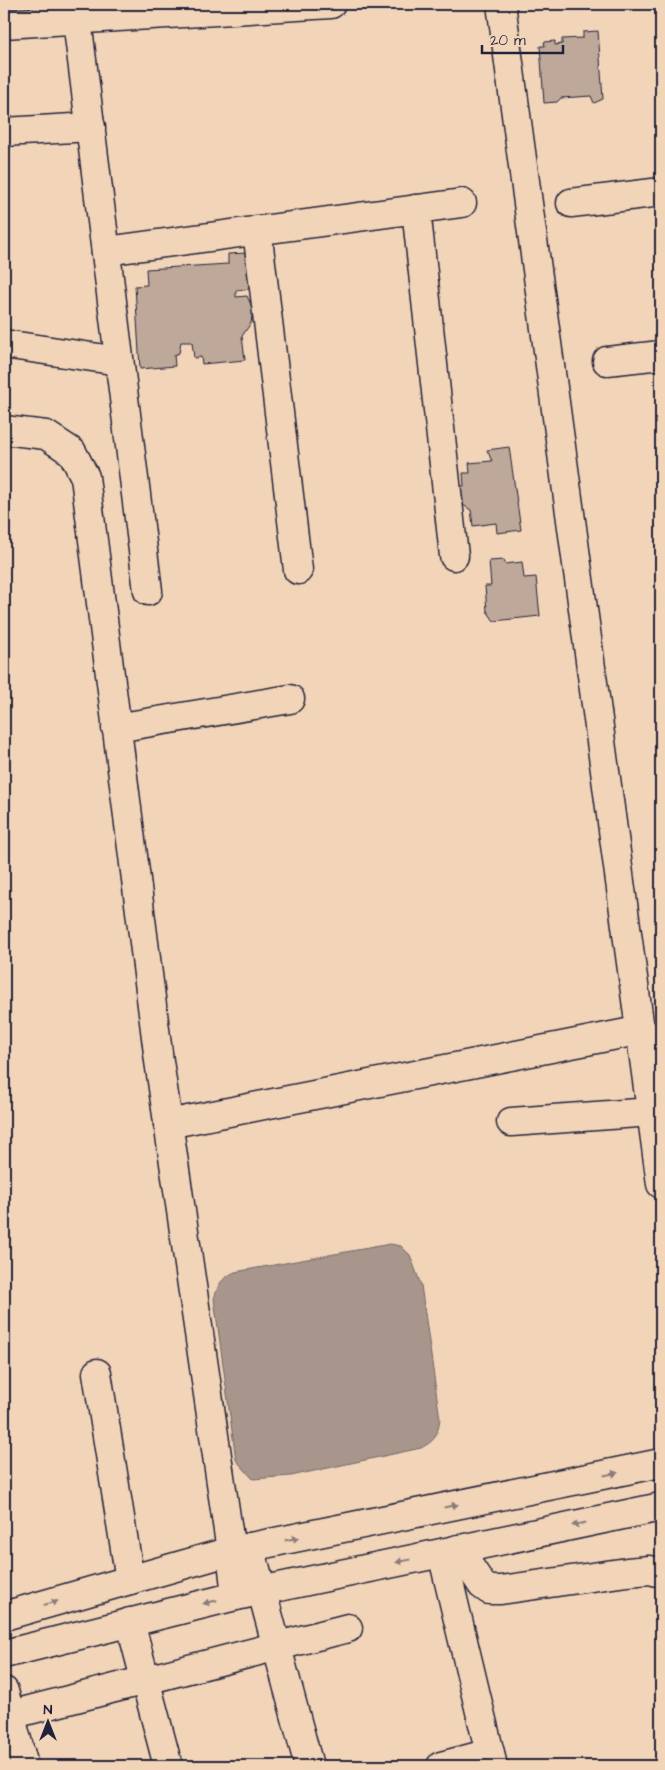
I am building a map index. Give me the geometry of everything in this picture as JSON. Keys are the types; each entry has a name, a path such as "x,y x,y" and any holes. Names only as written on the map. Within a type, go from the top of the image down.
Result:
{"street":[{"path":"4,24 331,4"},
{"path":"501,4 642,1030 661,1184"},
{"path":"77,20 148,591"},
{"path":"4,132 90,127"},
{"path":"571,203 661,192"},
{"path":"106,251 462,203"},
{"path":"416,209 454,556"},
{"path":"257,230 298,570"},
{"path":"4,344 119,360"},
{"path":"607,361 661,355"},
{"path":"4,430 46,436 72,452 85,477 168,1124 240,1549 249,1593 276,1646 309,1766"},
{"path":"116,728 290,699"},
{"path":"168,1124 642,1030"},
{"path":"511,1122 652,1112"},
{"path":"97,1373 130,1580"},
{"path":"4,1616 240,1549 661,1464"},
{"path":"4,1654 249,1593 661,1507"},
{"path":"450,1551 489,1590 501,1590 627,1572 650,1570 661,1573"},
{"path":"441,1766 491,1759 450,1551"},
{"path":"130,1622 168,1766"},
{"path":"24,1766 8,1714 348,1628"}],"shaded area":[{"path":"390,1244 401,1246 410,1255 421,1285 440,1419 435,1437 421,1448 291,1476 253,1479 236,1460 214,1299 218,1286 226,1277 235,1272"}],"building":[{"path":"598,31 603,99 594,103 591,96 561,98 557,102 544,103 540,46 545,46 544,42 555,41 555,45 562,44 562,39 583,38 583,32"},
{"path":"247,253 250,289 236,290 236,297 247,296 253,309 251,323 242,336 245,360 202,364 201,357 194,358 192,342 181,342 179,353 174,355 175,366 140,369 135,286 147,285 146,269 228,264 228,254"},
{"path":"509,447 521,530 497,533 496,523 473,526 471,510 454,501 454,486 464,486 463,473 470,473 469,463 492,461 487,450"},
{"path":"504,560 505,564 522,562 524,578 536,577 540,616 494,621 487,611 485,586 491,586 489,561"}]}
